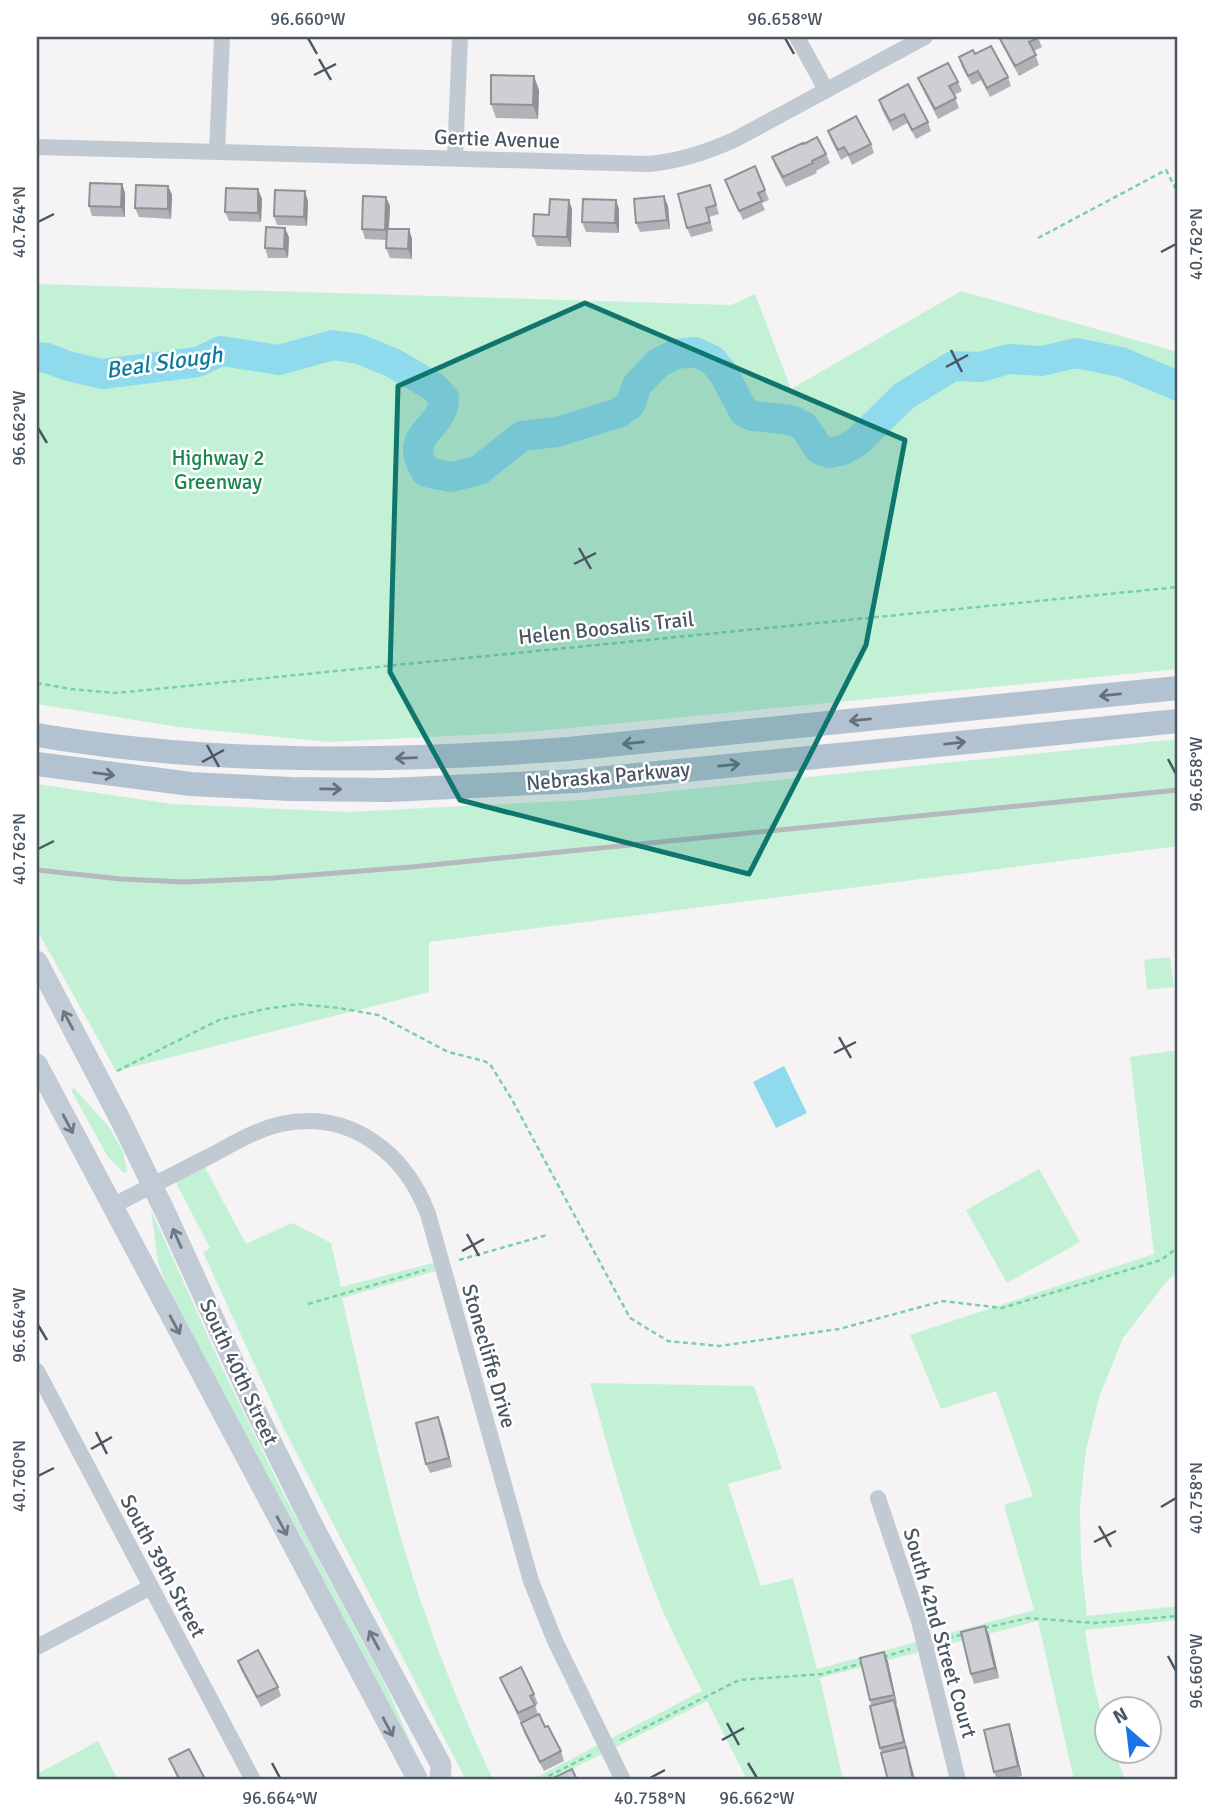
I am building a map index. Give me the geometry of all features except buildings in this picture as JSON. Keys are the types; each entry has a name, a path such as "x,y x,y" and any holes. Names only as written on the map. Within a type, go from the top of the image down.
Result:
{"main road":[{"name":"Nebraska Parkway","path":"37,735 144,750 220,755 346,758 497,754 1178,688"},
{"name":"Nebraska Parkway","path":"39,765 191,784 389,790 576,780 1178,721"},
{"name":"South 40th Street","path":"39,971 121,1121 253,1405 440,1773"},
{"name":"South 40th Street","path":"37,1064 415,1780"}],"street":[{"path":"217,151 222,37"},
{"path":"455,158 460,37"},
{"path":"797,37 826,90"},
{"name":"Gertie Avenue","path":"37,147 649,164 669,162 725,144 925,37"},
{"name":"Stonecliffe Drive","path":"111,1206 257,1132 283,1124 303,1122 344,1127 363,1135 389,1153 410,1176 428,1214 531,1581 555,1641 623,1780"},
{"name":"South 39th Street","path":"39,1382 253,1780"},
{"name":"South 42nd Street Court","path":"878,1498 925,1644 958,1780"},
{"path":"37,1647 151,1587"},
{"path":"415,1780 440,1773"}],"path":[{"path":"1038,238 1166,170 1178,193"},
{"name":"Helen Boosalis Trail","path":"37,682 71,689 116,693 1178,587"},
{"path":"114,1072 219,1020 298,1004 339,1008 378,1016 449,1052 484,1060 511,1098 629,1318 668,1341 719,1346 839,1329 943,1301 1002,1308 1161,1260 1178,1247"},
{"path":"983,1628 1028,1618 1094,1623 1178,1616"},
{"path":"541,1780 739,1681 822,1675 971,1632"}],"highlighted area":[{"path":"585,303 905,440 866,645 749,874 460,800 390,672 398,386"}],"green space":[{"name":"Highway 2 Greenway","path":"37,284 731,305 755,294 791,389 961,291 1178,352 1178,669 528,732 329,742 178,727 37,704"},
{"path":"1178,739 1178,846 429,942 429,992 116,1071 37,930 37,784 172,804 348,812 584,800"},
{"path":"1170,957 1174,987 1147,990 1144,960"},
{"path":"1178,1050 1178,1272 1167,1281 1123,1338 1099,1397 1086,1450 1080,1505 1081,1560 1087,1616 1178,1606 1178,1620 1085,1630 1096,1694 1092,1694 1092,1764 1119,1764 1125,1780 1074,1780 1038,1621 820,1678 843,1780 747,1780 707,1701 550,1780 531,1780 702,1691 649,1577 590,1383 754,1386 782,1469 728,1484 761,1586 793,1578 817,1669 1034,1610 1004,1505 1033,1496 996,1391 941,1409 910,1335 1154,1254 1130,1057"},
{"path":"74,1088 109,1127 123,1152 127,1171 124,1173 108,1157 71,1090"},
{"path":"201,1160 246,1244 292,1223 331,1243 341,1287 441,1261 443,1269 342,1298 370,1420 411,1572 443,1662 493,1780 466,1780 283,1427 203,1252 210,1248 172,1175"},
{"path":"1039,1169 1080,1242 1007,1283 966,1210"},
{"path":"151,1210 226,1376 281,1489 388,1690 413,1748 168,1289 158,1262"},
{"path":"98,1741 118,1780 37,1780 37,1774"}],"water":[{"path":"784,1066 807,1113 776,1128 753,1082"}],"waterway":[{"name":"Beal Slough","path":"37,357 102,374 198,362 221,351 279,360 333,345 359,349 393,363 434,387 444,398 440,414 422,438 418,452 426,472 451,477 479,470 522,436 557,432 618,413 630,405 637,385 658,363 676,354 695,352 712,360 724,374 744,412 753,416 791,420 804,426 819,449 829,453 843,450 857,442 904,396 953,366 980,367 1009,359 1042,361 1076,353 1121,362 1178,386"}],"railway":[{"path":"37,870 121,879 184,882 273,878 411,867 1178,790"}]}
